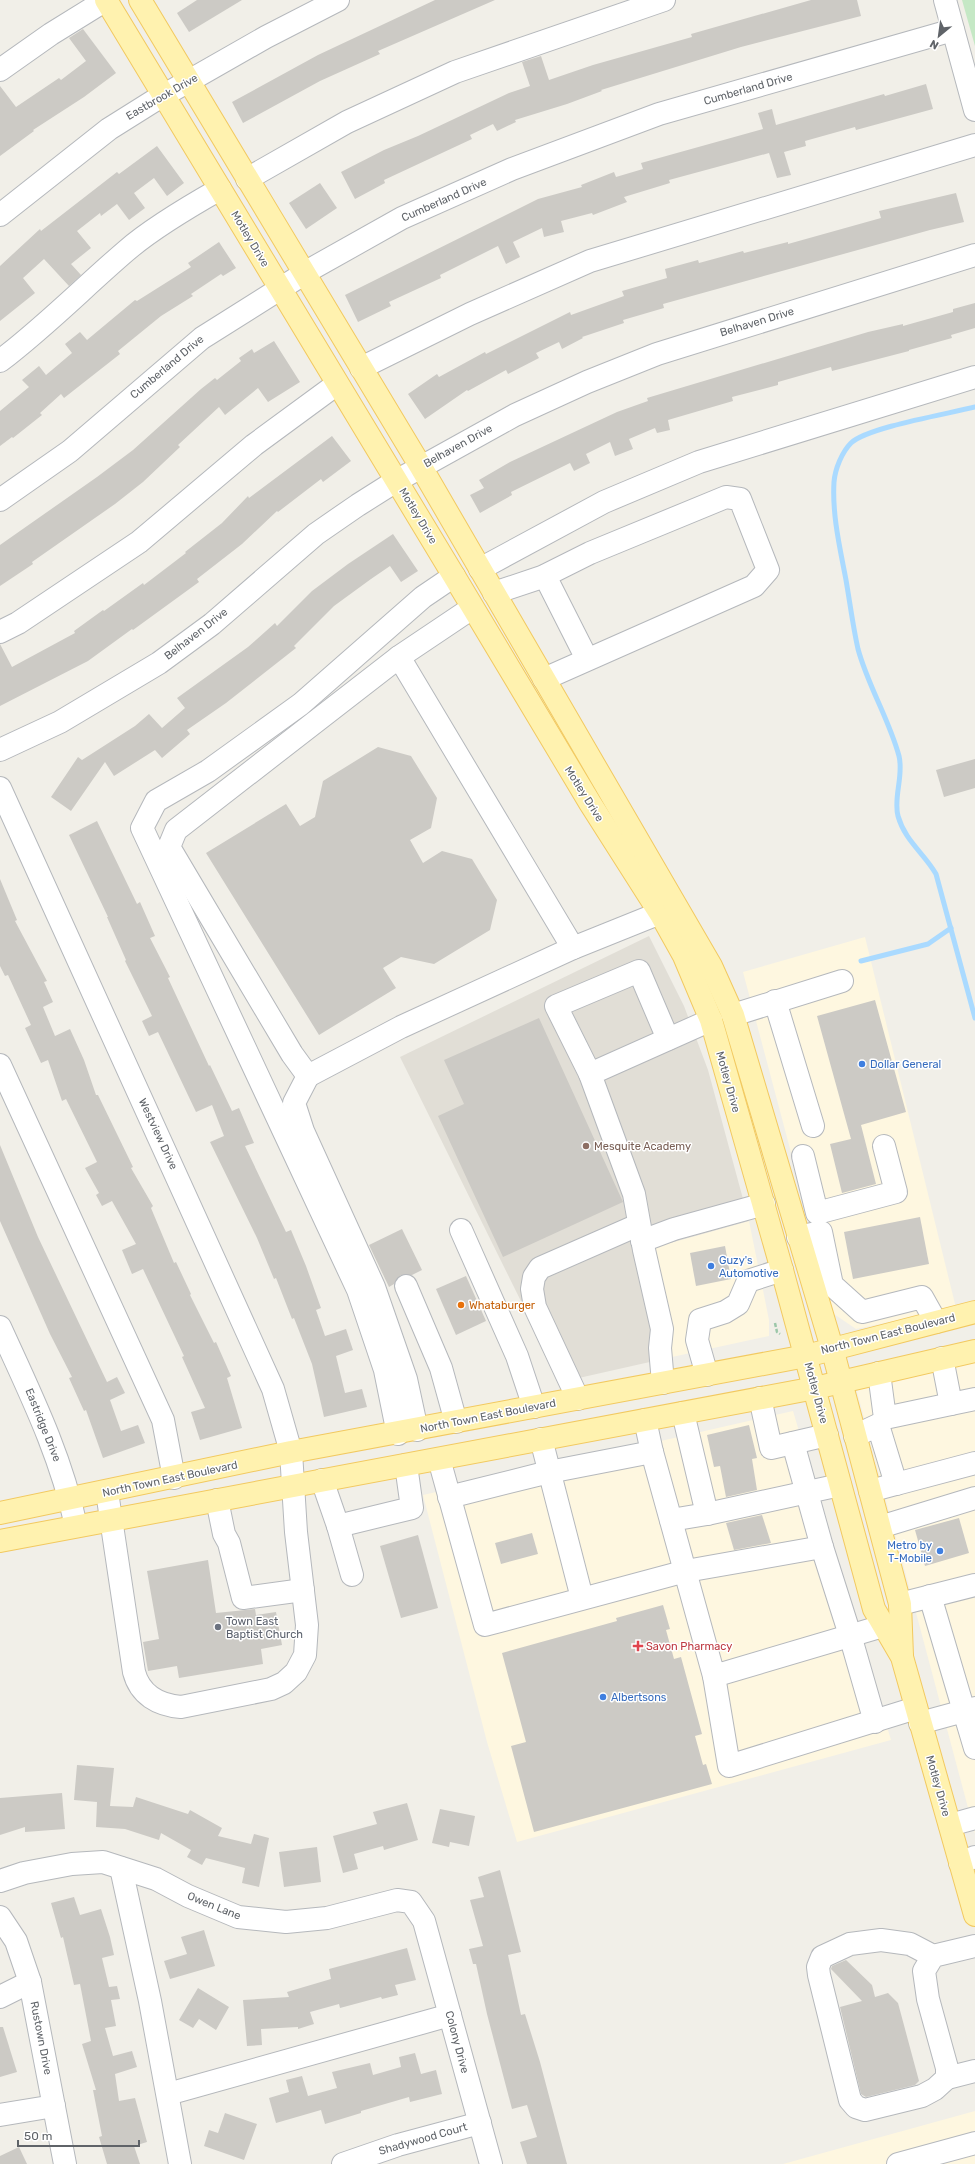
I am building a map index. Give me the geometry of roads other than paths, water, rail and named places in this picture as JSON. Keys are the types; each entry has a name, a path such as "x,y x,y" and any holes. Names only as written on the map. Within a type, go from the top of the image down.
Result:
{"main road":[{"name":"Motley Drive","path":"106,0 590,803 660,913 684,956 711,1020 815,1388 874,1609 902,1657"},
{"name":"Motley Drive","path":"140,0 303,274 421,467 711,966 733,1015 841,1381 900,1604 902,1657 950,1825 967,1860 975,1915"},
{"path":"472,608 494,593"},
{"path":"711,1020 733,1015"},
{"name":"North Town East Boulevard","path":"0,1513 70,1500 291,1452 407,1432 806,1356 975,1312"},
{"path":"0,1541 815,1388 975,1351"},
{"path":"534,1407 541,1439"}],"street":[{"path":"0,70 51,34 106,0"},
{"name":"Eastbrook Drive","path":"0,215 109,129 266,37 338,0"},
{"path":"247,179 347,122 455,72 664,0"},
{"path":"945,0 975,110"},
{"name":"Cumberland Drive","path":"0,500 70,451 202,338 303,274 402,218 512,170 652,117 953,30"},
{"path":"361,368 470,314 590,261 975,145"},
{"path":"0,360 127,250 197,201 220,189"},
{"name":"Belhaven Drive","path":"0,750 60,722 159,662 212,624 316,534 396,481 515,415 587,382 657,354 975,255"},
{"path":"480,569 604,502 699,462 975,377"},
{"path":"0,632 18,623 139,542 254,445 338,384"},
{"path":"494,593 544,576 590,553 726,497 740,499 768,570 754,586 544,679"},
{"path":"407,1432 358,1290 142,828 156,801 208,771 301,704 423,598 454,576"},
{"path":"544,576 587,659"},
{"path":"308,1076 292,1054 169,847 176,830 399,657 472,608"},
{"path":"399,657 573,948"},
{"name":"Westview Drive","path":"0,788 273,1389 291,1452 302,1590 307,1625 305,1655 296,1672 284,1683 271,1689 181,1707 167,1706 147,1694 137,1684 107,1492"},
{"path":"407,1432 406,1379 374,1287 303,1131 294,1103 308,1076 401,1027 573,948 660,913"},
{"path":"663,1383 660,1348 662,1328 640,1232 634,1194 590,1074 556,1006 639,971 668,1039"},
{"path":"733,1015 842,981"},
{"path":"775,1001 813,1126"},
{"path":"590,1074 711,1020"},
{"path":"0,1065 163,1420 174,1478"},
{"path":"798,1237 819,1222 896,1192 884,1146"},
{"path":"803,1156 832,1285 862,1312 922,1297 936,1322"},
{"path":"784,1190 809,1180"},
{"path":"578,1399 535,1307 532,1289 534,1277 540,1268 640,1232 674,1229 764,1204"},
{"path":"461,1230 517,1356 534,1407"},
{"path":"707,1374 697,1340 700,1320 725,1312 738,1304 748,1281 782,1270"},
{"path":"406,1286 441,1368 456,1422"},
{"name":"Eastridge Drive","path":"0,1327 50,1436 70,1500 76,1526"},
{"path":"942,1358 951,1404"},
{"path":"879,1372 881,1421 896,1484"},
{"path":"760,1398 771,1448 827,1435"},
{"path":"855,1436 881,1421 951,1404 975,1400"},
{"path":"683,1413 707,1514"},
{"path":"646,1420 652,1452 714,1676 729,1766 875,1722 969,1710"},
{"path":"541,1439 582,1598"},
{"path":"793,1443 822,1547 850,1635 875,1722"},
{"path":"449,1497 549,1472 652,1452"},
{"path":"439,1459 485,1625 686,1571 822,1547"},
{"path":"870,1491 975,1463"},
{"path":"338,1526 412,1508 406,1465"},
{"path":"322,1480 338,1526 352,1575"},
{"path":"671,1520 707,1514 806,1491 840,1485"},
{"path":"880,1527 975,1498"},
{"path":"217,1500 224,1534 230,1543 242,1598 302,1590"},
{"path":"900,1604 975,1585"},
{"path":"930,1596 969,1710 975,1748"},
{"path":"714,1676 883,1626"},
{"path":"950,1825 975,1818"},
{"name":"Owen Lane","path":"0,1881 24,1873 72,1864 104,1862 156,1879 188,1896 238,1918 286,1922 327,1918 397,1900 411,1902 424,1921"},
{"path":"121,1868 168,2094 180,2164"},
{"name":"Rustown Drive","path":"0,1917 16,1941 30,1982 65,2164"},
{"name":"Colony Drive","path":"424,1921 491,2164"},
{"path":"975,1946 933,1956 910,1944 881,1940 850,1944 836,1949 822,1957 818,1968 830,2023 850,2100 856,2106 866,2110 922,2096 935,2089 947,2078 975,2071"},
{"path":"933,1956 924,1971 928,1999 947,2068 947,2078"},
{"path":"0,1997 30,1982"},
{"path":"168,2094 450,2015"},
{"path":"0,2116 54,2106"},
{"name":"Shadywood Court","path":"343,2164 398,2145 480,2124"},
{"path":"898,2164 975,2143"}],"waterway":[{"path":"975,407 891,426 860,437 851,443 845,451 836,472 834,482 834,507 837,531 858,649 862,663 890,729 899,756 900,771 897,801 898,816 905,833 936,874 975,1018"},
{"path":"861,961 928,944 951,928"}],"place":[{"name":"Dollar General","path":"862,1064"},
{"name":"Mesquite Academy","path":"586,1146"},
{"name":"Guzy's Automotive","path":"711,1266"},
{"name":"Whataburger","path":"461,1305"},
{"name":"Metro by T-Mobile","path":"940,1551"},
{"name":"Town East Baptist Church","path":"218,1627"},
{"name":"Savon Pharmacy","path":"638,1646"},
{"name":"Albertsons","path":"603,1697"}]}
